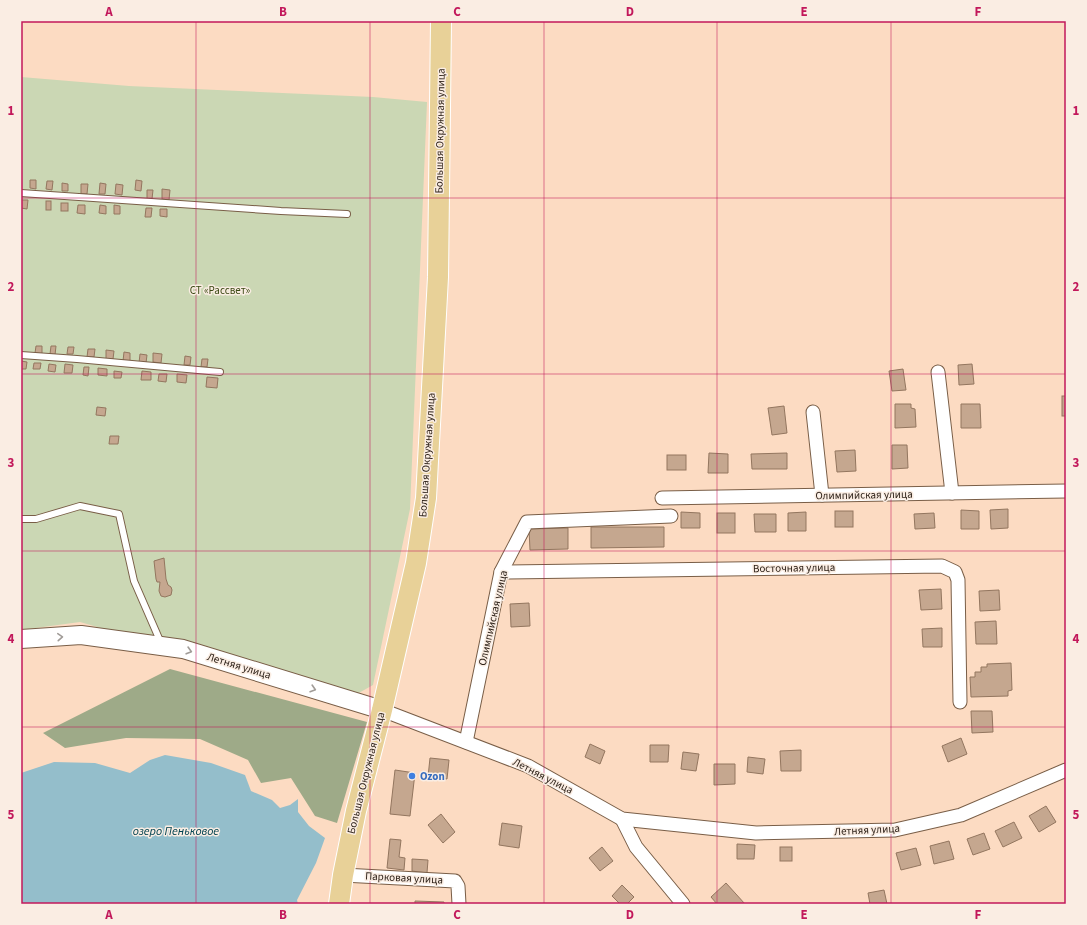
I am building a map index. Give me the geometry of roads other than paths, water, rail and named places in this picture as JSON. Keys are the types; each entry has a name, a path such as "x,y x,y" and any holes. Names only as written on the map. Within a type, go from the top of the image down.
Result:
{"main road":[{"name":"Большая Окружная улица","path":"338,904 342,875 356,811 382,710 416,563 426,498 438,277 441,21"}],"street":[{"path":"938,372 952,493"},
{"path":"813,412 822,495"},
{"name":"Олимпийская улица","path":"662,498 1066,491"},
{"name":"Олимпийская улица","path":"466,742 501,572 527,522 670,516"},
{"name":"Восточная улица","path":"501,572 942,566 955,572 958,580 960,702"},
{"name":"Летняя улица","path":"21,639 81,635 183,649 382,710 528,766 622,819 756,832 896,830 961,815 1066,770"},
{"path":"622,819 636,847 683,904"},
{"name":"Парковая улица","path":"342,875 453,881 457,883 459,897"}],"lane":[{"path":"21,193 281,211 347,214"},
{"path":"21,356 77,359 220,372"},
{"path":"21,519 36,519 80,506 118,514 134,581 162,646"}],"water":[{"name":"озеро Пеньковое","path":"165,755 211,763 245,775 251,791 272,800 280,808 290,805 298,799 298,812 309,826 325,838 316,863 297,900 298,904 21,904 21,773 54,762 95,763 130,773 150,760"}],"place":[{"name":"Ozon","path":"412,776"}],"park label":[{"name":"СТ «Рассвет»","path":"220,290"}]}
